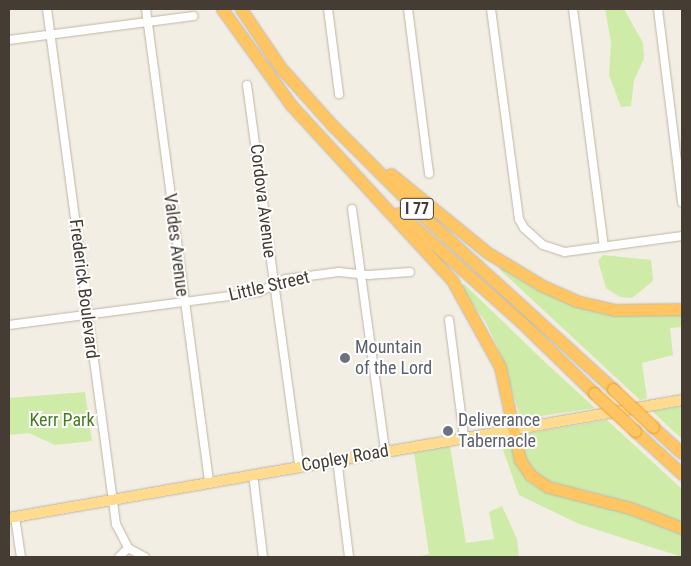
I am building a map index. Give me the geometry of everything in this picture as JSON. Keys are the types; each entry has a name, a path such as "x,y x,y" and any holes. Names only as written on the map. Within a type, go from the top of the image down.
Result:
{"highway":[{"name":"I 77","path":"222,9 272,82 351,170 520,321 594,393 682,474"},
{"name":"I 77","path":"241,9 281,68 332,125 421,214 682,453"},
{"path":"332,125 488,253 543,286 576,300 615,310 682,309"},
{"path":"351,170 452,280 500,367 510,403 513,428 523,465 542,485 630,508 682,528"}],"main road":[{"name":"Copley Road","path":"12,517 682,400"}],"street":[{"name":"Frederick Boulevard","path":"47,9 116,524 128,548"},
{"name":"Valdes Avenue","path":"146,9 209,482"},
{"path":"328,9 339,94"},
{"path":"408,9 429,174"},
{"path":"490,9 519,219 531,236 559,251 682,236"},
{"path":"574,9 604,247"},
{"path":"658,9 682,203"},
{"path":"9,40 193,16"},
{"name":"Cordova Avenue","path":"247,85 299,466"},
{"path":"352,208 385,451"},
{"name":"Little Street","path":"9,325 259,292 286,280 339,272 361,274 410,272"},
{"path":"449,320 464,437"},
{"path":"337,459 349,557"},
{"path":"253,474 263,557"},
{"path":"12,517 22,557"},
{"path":"119,557 128,548 145,557"}],"green space":[{"path":"605,9 624,9 643,43 644,59 634,80 631,106 621,107 609,75 611,42"},
{"path":"603,255 651,260 653,281 632,298 620,297 606,288 598,261"},
{"path":"502,267 521,280 564,301 611,313 659,316 682,313 682,327 670,328 673,355 642,363 647,398 640,400 499,269"},
{"path":"464,284 595,408 521,419 499,350 485,321 460,287"},
{"name":"Kerr Park","path":"85,392 92,441 55,445 29,433 9,435 9,398"},
{"path":"682,406 682,439 652,411"},
{"path":"607,420 682,489 682,523 634,504 584,490 566,489 539,479 525,459 521,442 523,434"},
{"path":"513,445 518,466 529,482 545,492 613,508 682,532 682,557 579,524 519,495 502,447"},
{"path":"450,446 466,543 494,539 489,512 502,506 517,539 519,557 417,557 429,554 414,453"}],"place":[{"name":"Mountain of the Lord","path":"345,358"},
{"name":"Deliverance Tabernacle","path":"448,431"}]}
